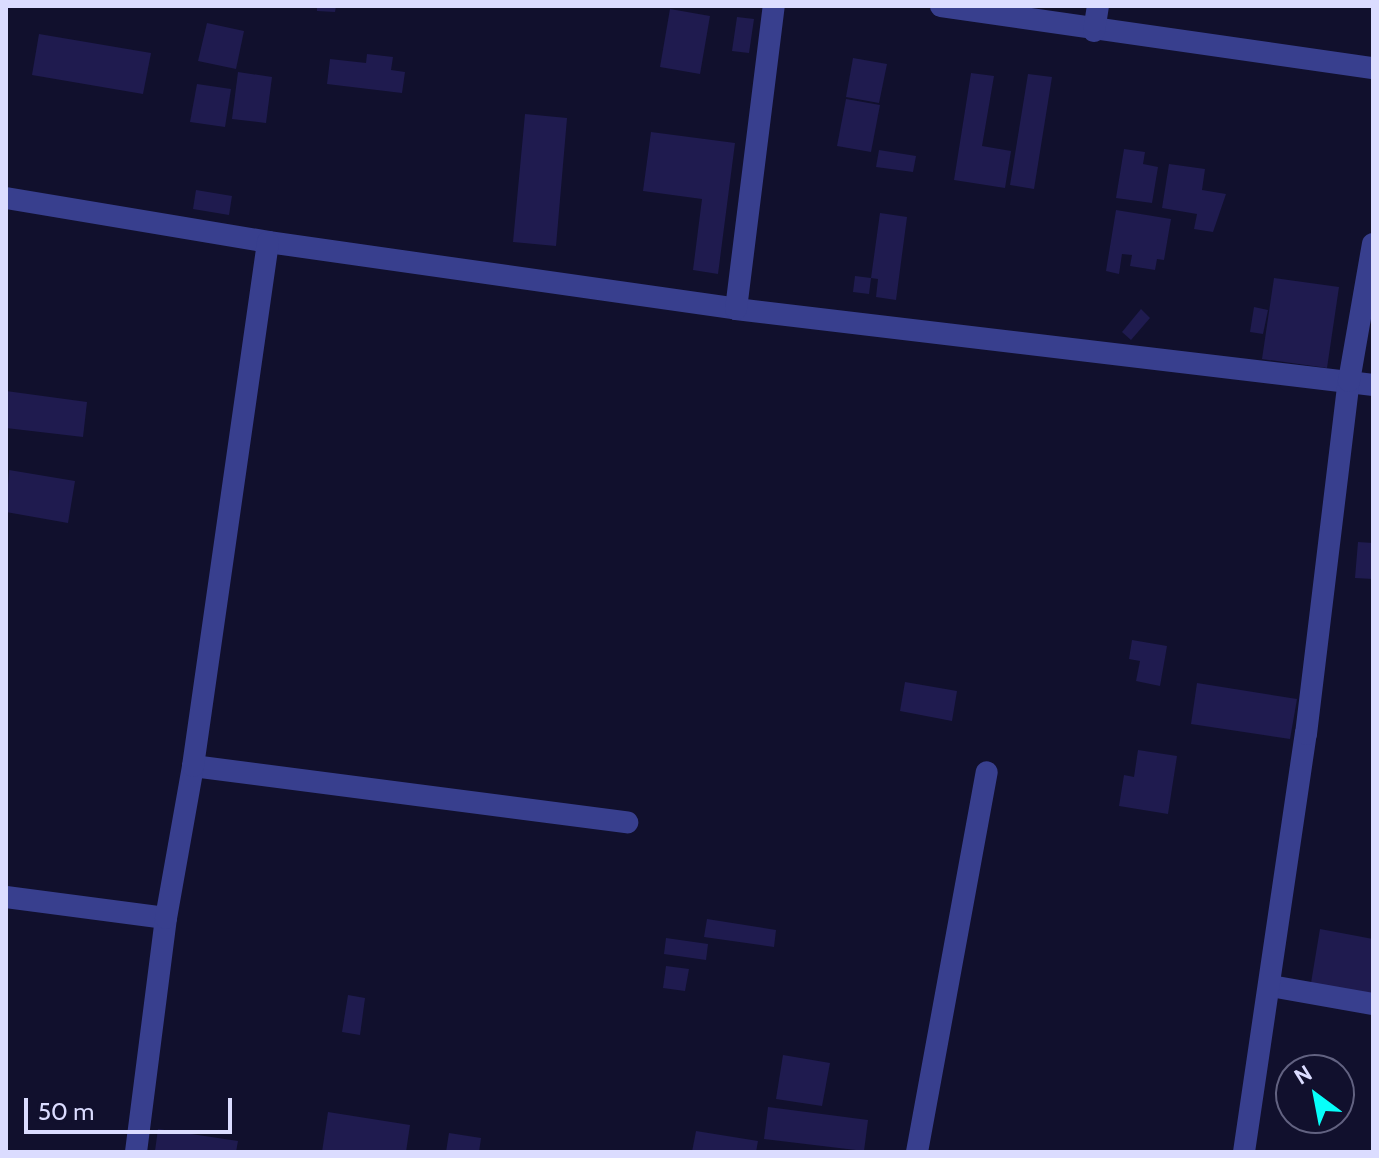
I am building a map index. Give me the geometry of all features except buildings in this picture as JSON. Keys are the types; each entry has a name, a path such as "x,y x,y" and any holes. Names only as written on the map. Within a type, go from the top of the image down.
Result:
{"street":[{"path":"736,309 774,6"},
{"path":"941,6 1094,31 1373,68"},
{"path":"1094,31 1098,6"},
{"path":"6,198 268,242 736,309 1373,385"},
{"path":"136,1152 166,918 193,766 268,242"},
{"path":"1244,1152 1271,986 1349,381 1373,244"},
{"path":"193,766 627,822"},
{"path":"917,1152 987,772"},
{"path":"6,897 166,918"},
{"path":"1271,986 1373,1004"}]}
